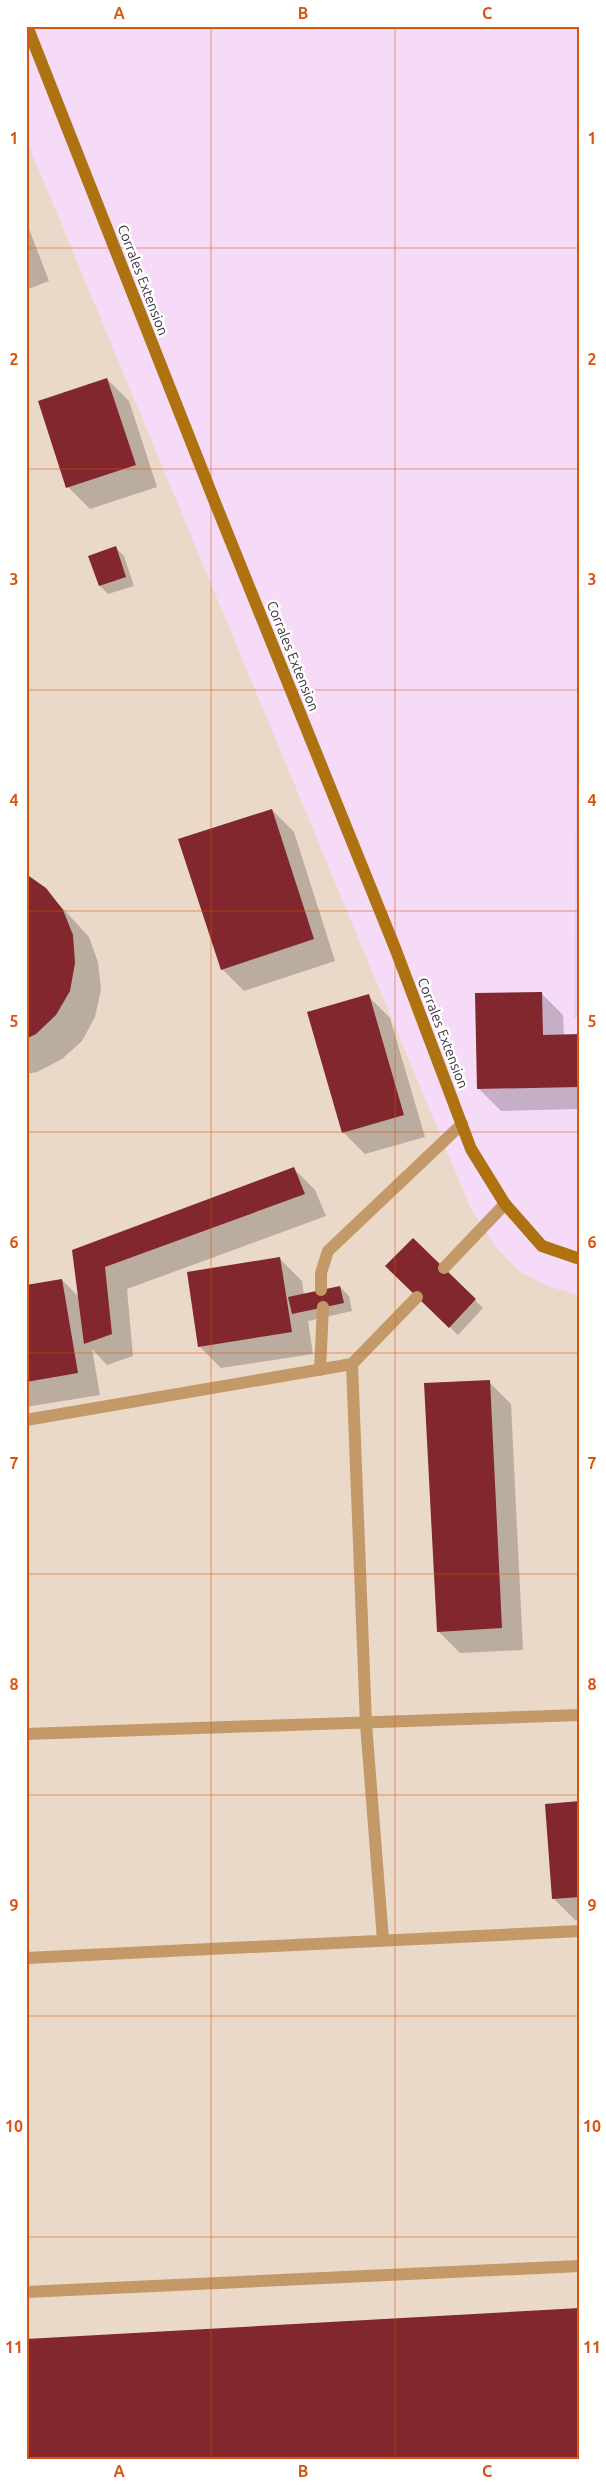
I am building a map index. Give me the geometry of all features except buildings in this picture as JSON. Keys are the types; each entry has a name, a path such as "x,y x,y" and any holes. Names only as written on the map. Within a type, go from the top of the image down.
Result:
{"main road":[{"name":"Corrales Extension","path":"27,26 218,509 395,948 471,1149 505,1204 542,1246 580,1259"}],"lane":[{"path":"322,1290 321,1273 328,1251 462,1124"},
{"path":"444,1268 505,1204"},
{"path":"26,1420 352,1364 417,1297"},
{"path":"320,1370 323,1307"},
{"path":"352,1364 366,1724 382,1940"},
{"path":"26,1734 366,1724 580,1715"},
{"path":"26,1958 580,1931"},
{"path":"26,2292 580,2266"}],"shaded area":[{"path":"26,139 471,1209 496,1247 520,1272 550,1287 580,1295 580,2459 26,2459"},
{"path":"580,354 580,1018 574,1018"}]}
